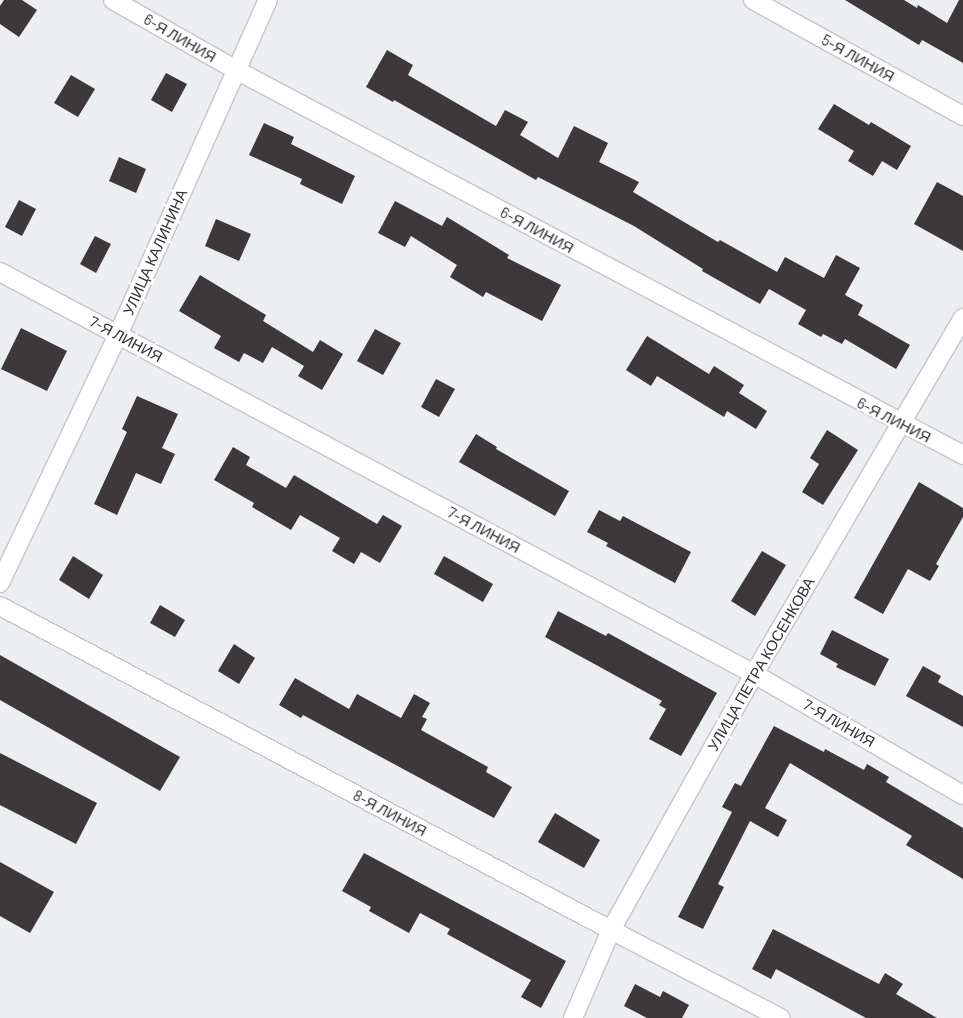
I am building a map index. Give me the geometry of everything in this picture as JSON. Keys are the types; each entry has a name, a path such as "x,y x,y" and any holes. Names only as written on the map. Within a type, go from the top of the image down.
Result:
{"street":[{"name":"6-Я ЛИНИЯ","path":"113,0 236,70 963,455"},
{"name":"УЛИЦА КАЛИНИНА","path":"0,583 118,335 268,0"},
{"name":"5-Я ЛИНИЯ","path":"753,0 963,116"},
{"name":"7-Я ЛИНИЯ","path":"0,272 754,674 963,795"},
{"name":"УЛИЦА ПЕТРА КОСЕНКОВА","path":"573,1018 611,930 754,674 963,318"},
{"name":"8-Я ЛИНИЯ","path":"0,606 781,1018"}],"building":[{"path":"4,0 22,0 37,10 19,37 0,24 0,6"},
{"path":"845,0 904,0 917,8 918,5 947,23 959,0 963,0 963,63 922,40 919,45"},
{"path":"387,50 413,65 408,75 496,126 505,110 528,122 520,135 558,158 574,126 608,143 599,162 639,182 633,192 718,242 720,240 777,272 785,257 824,278 836,255 860,268 845,295 863,305 858,315 910,345 896,369 845,339 842,344 823,334 821,337 798,324 806,310 769,289 760,304 702,271 703,269 634,226 538,177 536,180 394,100 393,102 366,87"},
{"path":"166,73 187,84 172,112 151,100"},
{"path":"71,75 95,89 78,117 54,103"},
{"path":"834,104 869,125 871,122 911,146 897,170 882,161 873,176 848,161 854,151 818,129"},
{"path":"264,123 294,137 291,144 355,176 342,204 300,184 302,179 249,155"},
{"path":"119,157 146,169 136,193 109,181"},
{"path":"937,182 963,196 963,251 914,224"},
{"path":"19,200 36,209 22,236 5,227"},
{"path":"395,201 442,226 447,217 509,255 507,258 561,285 542,321 486,292 483,297 450,277 457,265 411,236 405,247 378,233"},
{"path":"216,219 251,234 239,261 205,246"},
{"path":"95,236 111,244 96,273 80,264"},
{"path":"200,275 266,315 263,321 313,352 320,340 343,354 322,390 298,376 304,366 272,347 263,363 244,353 239,362 214,348 221,336 179,311"},
{"path":"21,328 67,351 47,391 1,369"},
{"path":"375,329 401,343 383,375 357,361"},
{"path":"647,336 709,374 714,366 744,385 739,393 767,411 756,429 727,411 724,417 657,376 651,386 626,370"},
{"path":"436,379 455,389 439,417 421,407"},
{"path":"137,396 178,414 162,448 175,454 161,484 136,473 117,515 94,504 127,432 122,429"},
{"path":"827,430 858,450 823,505 802,492 819,464 810,458"},
{"path":"476,434 497,447 496,449 569,491 555,516 459,462"},
{"path":"233,447 250,457 246,465 286,488 294,475 377,524 383,515 402,526 380,563 361,552 354,564 332,551 340,538 300,515 291,530 252,507 254,503 214,480"},
{"path":"919,482 963,508 963,517 936,564 939,566 930,581 908,569 883,614 854,598"},
{"path":"599,510 620,521 623,516 691,552 675,583 606,546 608,543 587,532"},
{"path":"762,551 786,565 755,616 731,601"},
{"path":"73,556 103,575 89,599 59,580"},
{"path":"444,556 493,584 483,602 434,574"},
{"path":"160,605 185,620 175,637 150,623"},
{"path":"558,611 606,636 608,633 717,693 681,756 649,739 666,709 659,705 662,701 545,637"},
{"path":"832,630 889,659 875,686 836,667 838,664 820,654"},
{"path":"234,644 255,658 239,684 218,671"},
{"path":"0,655 180,757 160,791 0,700"},
{"path":"923,666 941,676 938,682 963,696 963,727 906,696"},
{"path":"295,678 349,709 357,694 401,718 414,694 430,703 422,717 427,719 421,730 488,767 486,772 512,787 494,818 303,715 301,718 279,705"},
{"path":"774,726 824,752 825,749 864,770 867,764 889,777 886,782 963,828 963,879 906,845 912,836 790,763 765,808 787,820 778,837 750,821 718,884 724,887 703,929 678,917 732,812 722,807 735,783 741,786"},
{"path":"0,753 97,803 76,844 0,805"},
{"path":"555,813 600,840 584,868 538,842"},
{"path":"364,853 566,961 541,1008 521,997 531,980 447,934 450,929 420,913 409,933 369,911 371,907 342,891"},
{"path":"0,862 54,892 30,933 0,916"},
{"path":"773,929 879,984 885,973 903,984 896,994 937,1018 866,1018 776,969 771,979 752,969"},
{"path":"635,984 660,997 663,991 689,1005 682,1018 647,1018 624,1006"}]}
